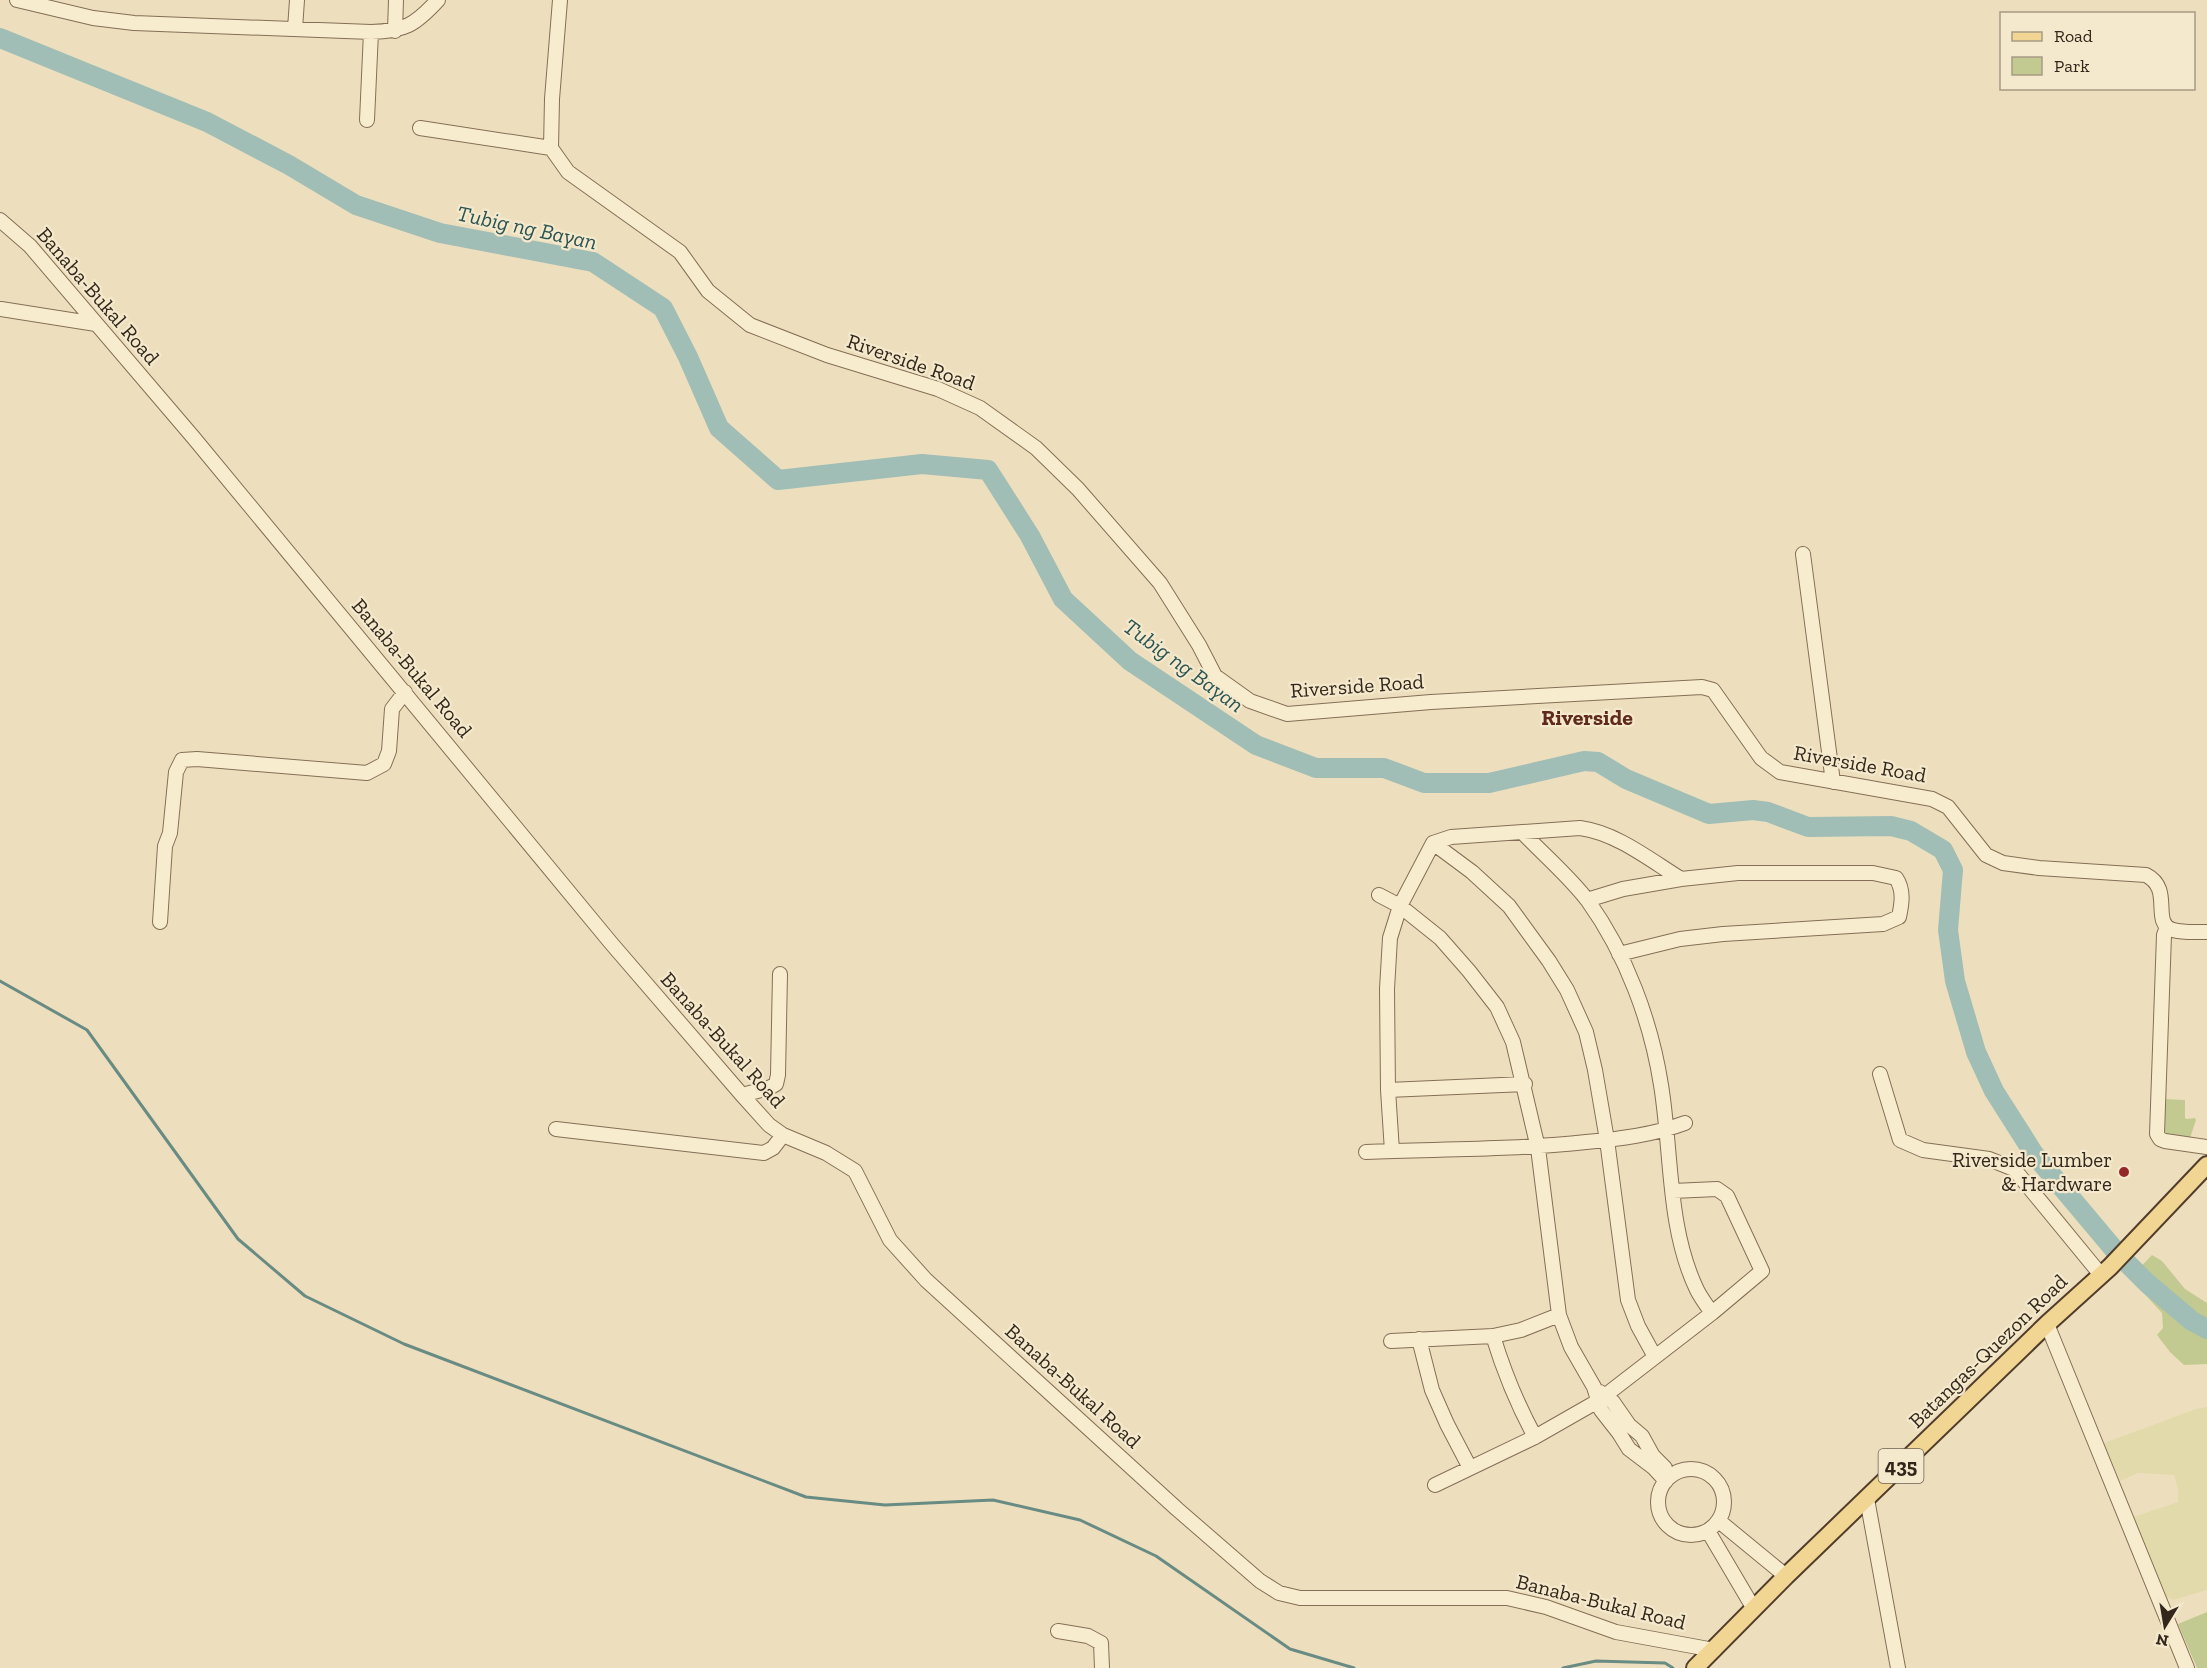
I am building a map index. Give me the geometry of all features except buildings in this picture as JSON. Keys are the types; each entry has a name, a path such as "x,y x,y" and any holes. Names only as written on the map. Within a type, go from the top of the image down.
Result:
{"main road":[{"name":"435","path":"2137,1238 2207,1165"},
{"name":"435","path":"2137,1238 2162,1219 2207,1173"},
{"name":"Batangas-Quezon Road","path":"1695,1668 1786,1576 2137,1238"}],"street":[{"path":"17,0 93,18 123,22 190,27 371,32 395,31 421,19 438,0"},
{"path":"295,29 297,0"},
{"path":"395,31 396,0"},
{"path":"420,128 552,148 552,99 560,0"},
{"path":"367,120 371,32"},
{"name":"Riverside Road","path":"552,148 568,172 680,252 708,291 750,325 827,355 938,389 980,408 1036,448 1078,489 1160,584 1215,676 1250,701 1287,714 1431,702 1702,687 1713,690 1761,758 1780,772 1932,799 1948,807 1983,852 2003,863 2039,868 2145,875 2159,886 2162,918 2167,927"},
{"name":"Banaba-Bukal Road","path":"0,220 30,246 405,692 611,943 741,1095 769,1125 783,1135 826,1153 855,1171 890,1240 926,1280 1177,1509 1260,1581 1279,1593 1300,1598 1507,1598 1546,1607 1616,1632 1714,1650"},
{"path":"1,309 96,324"},
{"path":"1803,554 1833,782"},
{"path":"160,922 165,846 170,833 176,772 182,760 196,759 367,773 384,765 389,751 392,709 405,692"},
{"path":"1392,1151 1388,1090 1390,939 1400,906 1433,843 1451,837 1580,828 1595,830 1619,841 1682,879"},
{"path":"1522,832 1587,900 1619,954 1647,1021 1661,1086 1679,1231 1688,1267 1698,1292 1712,1313"},
{"path":"1433,843 1472,872 1509,906 1568,990 1586,1032 1595,1070 1629,1300 1638,1326 1655,1357"},
{"path":"1587,900 1623,889 1738,873 1873,873 1896,878 1901,886 1902,904 1899,917 1882,924 1680,939 1619,954"},
{"path":"1379,895 1400,906 1440,938 1497,1007 1513,1042 1525,1084 1538,1148 1559,1315 1571,1347 1602,1399 1616,1405 1624,1429 1642,1436 1669,1478"},
{"path":"2207,932 2179,931 2167,927 2164,935 2157,1134 2165,1141 2207,1147"},
{"path":"741,1095 776,1084 780,974"},
{"path":"1880,1074 1900,1140 1923,1150 1989,1159 2014,1169 2105,1270"},
{"path":"1388,1090 1525,1084"},
{"path":"1366,1152 1538,1148 1666,1131 1685,1124"},
{"path":"556,1129 764,1153 773,1148 783,1135"},
{"path":"1435,1485 1534,1437 1602,1399 1762,1271 1727,1196 1717,1189 1673,1191"},
{"path":"1391,1341 1493,1336 1521,1330 1559,1315"},
{"path":"2047,1324 2187,1668"},
{"path":"1493,1336 1503,1371 1516,1403 1534,1437"},
{"path":"1419,1340 1432,1390 1470,1468"},
{"path":"1687,1470 1698,1470 1708,1474 1722,1490 1725,1500 1724,1511 1719,1521 1700,1535 1680,1534 1665,1523 1658,1505 1659,1496 1669,1478 1687,1470"},
{"path":"1867,1499 1898,1668"},
{"path":"1719,1521 1786,1576"},
{"path":"1708,1531 1754,1609"},
{"path":"1058,1631 1088,1636 1101,1643 1102,1668"}],"shaded area":[{"path":"2207,1407 2207,1590 2173,1600 2167,1597 2161,1585 2133,1517 2178,1502 2178,1488 2174,1475 2138,1473 2120,1481 2104,1443"}],"green space":[{"path":"2164,1099 2185,1100 2185,1118 2196,1120 2190,1138 2165,1134"},
{"path":"2152,1255 2162,1261 2185,1289 2207,1303 2207,1364 2184,1365 2157,1335 2163,1328 2162,1313 2130,1278"},
{"path":"2207,1612 2207,1668 2197,1668 2178,1624"}],"waterway":[{"name":"Tubig ng Bayan","path":"0,38 207,122 289,165 356,205 440,233 593,262 663,308 688,357 719,428 778,480 922,464 988,470 1030,536 1063,599 1130,661 1256,745 1316,768 1384,768 1424,783 1489,783 1584,761 1598,762 1626,779 1709,814 1753,810 1768,812 1808,827 1891,826 1911,831 1943,850 1953,870 1948,930 1955,981 1976,1052 1994,1091 2034,1154 2118,1254 2147,1283 2192,1321 2207,1329"},
{"path":"0,981 87,1030 238,1239 305,1296 404,1344 806,1497 885,1505 993,1500 1080,1520 1156,1556 1290,1649 1354,1668"},
{"path":"1563,1668 1596,1661 1665,1663 1673,1668"}],"place":[{"name":"Riverside Lumber & Hardware","path":"2124,1172"}],"district":[{"name":"Riverside","path":"1587,717"}]}
